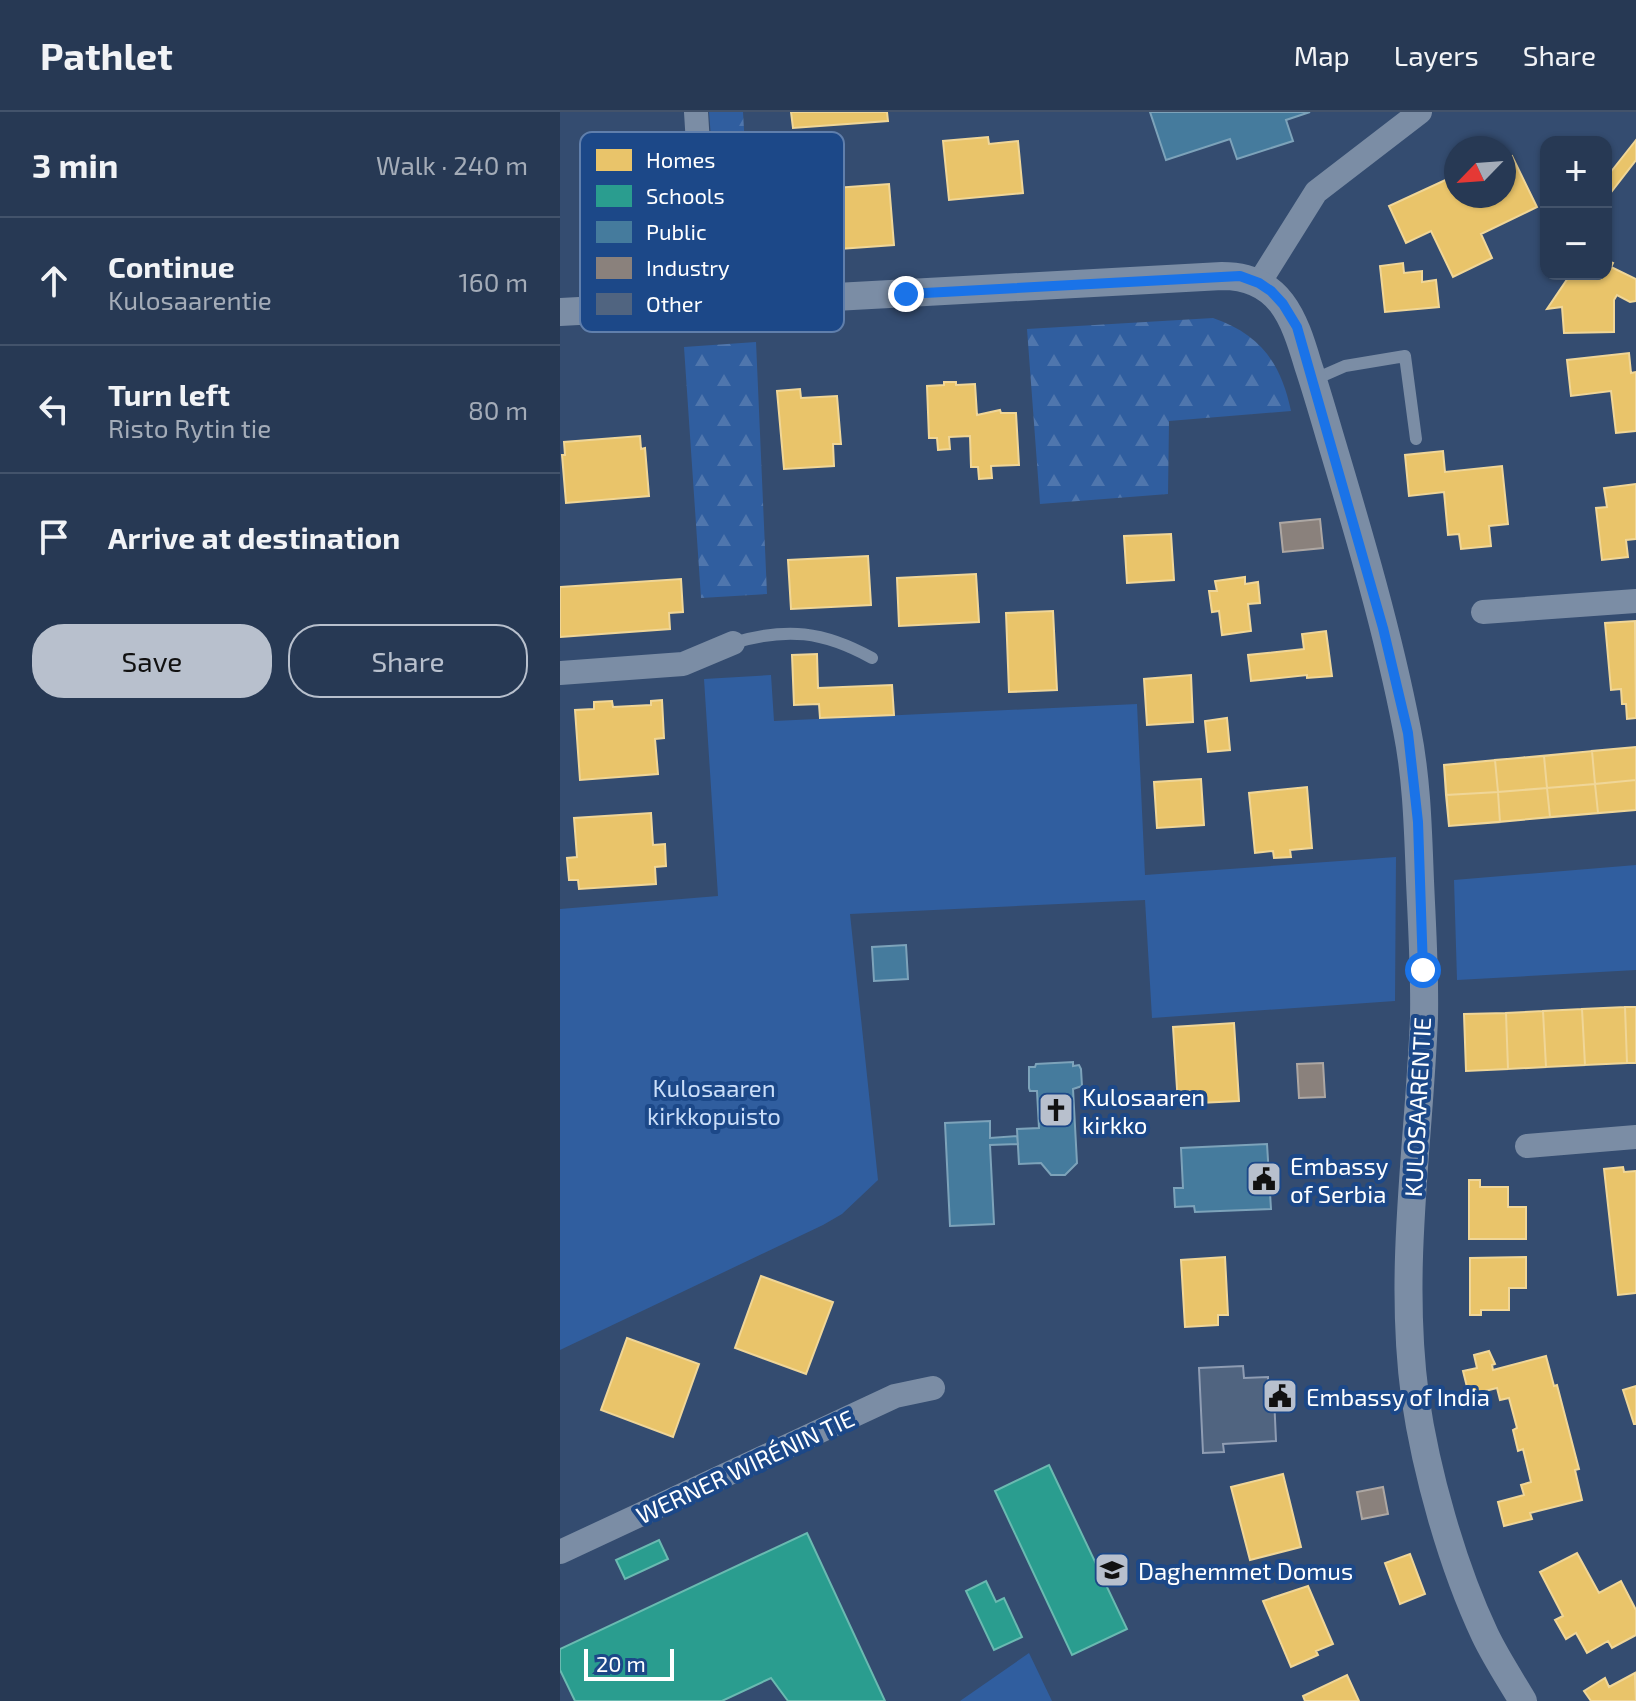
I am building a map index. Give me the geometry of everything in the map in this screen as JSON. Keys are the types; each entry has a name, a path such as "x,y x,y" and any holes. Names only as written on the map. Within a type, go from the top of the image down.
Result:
{"street":[{"path":"696,112 697,132"},
{"path":"844,297 1222,276 1240,276 1259,283 1316,192 1420,112"},
{"name":"KULOSAARENTIE","path":"1259,283 1283,304 1297,327 1387,642 1408,733 1421,891 1424,1019 1408,1263 1410,1346 1416,1397 1430,1473 1452,1549 1485,1634 1523,1701"},
{"path":"560,312 580,311"},
{"path":"1483,612 1636,601"},
{"path":"560,673 683,664 733,643"},
{"path":"1527,1146 1636,1137"},
{"name":"WERNER WIRÉNIN TIE","path":"560,1552 895,1396 933,1388"}],"lane":[{"path":"1313,380 1345,366 1405,356 1416,439"},
{"path":"733,643 765,633 791,632 844,643 872,658"}],"green space":[{"path":"709,112 743,112 744,132 711,132"},
{"path":"1213,318 1244,333 1266,352 1281,378 1291,411 1169,421 1168,494 1040,504 1027,329"},
{"path":"756,342 767,594 701,598 684,347"},
{"name":"Kulosaaren kirkkopuisto","path":"771,675 774,721 1137,704 1145,875 1396,857 1395,1001 1152,1018 1145,900 850,914 878,1180 842,1214 823,1225 560,1350 560,909 718,896 704,679"},
{"path":"1636,865 1636,970 1457,980 1454,880"},
{"path":"1029,1653 1052,1701 960,1701"}],"building: Homes":[{"path":"791,112 887,112 888,121 793,128"},
{"path":"988,137 989,144 1018,141 1023,193 949,200 943,141"},
{"path":"1636,140 1636,160 1612,191 1612,170"},
{"path":"1516,164 1537,207 1481,234 1492,258 1453,277 1431,231 1406,243 1389,206 1444,181 1444,208 1516,208"},
{"path":"889,184 894,245 844,249 844,187"},
{"path":"1403,263 1404,273 1422,271 1422,282 1436,280 1439,307 1385,312 1380,266"},
{"path":"1612,267 1636,279 1636,301 1630,302 1617,295 1614,300 1614,332 1564,333 1562,307 1547,309 1567,280 1612,280"},
{"path":"1629,353 1631,373 1636,372 1636,431 1616,433 1611,391 1571,396 1567,360"},
{"path":"944,382 975,384 977,415 1000,410 1001,413 1016,413 1019,465 991,466 992,478 979,479 978,467 971,467 970,436 949,437 950,449 938,450 937,438 929,438 927,386 944,385"},
{"path":"800,389 801,398 837,396 841,444 833,444 834,466 784,469 777,391"},
{"path":"640,436 641,449 645,448 649,496 566,503 562,455 565,455 564,442"},
{"path":"1443,451 1445,472 1502,466 1508,524 1489,526 1491,546 1461,549 1459,534 1448,535 1444,492 1409,496 1405,455"},
{"path":"1636,484 1636,539 1626,540 1628,557 1602,560 1596,508 1607,507 1604,488"},
{"path":"1171,534 1174,580 1127,583 1124,536"},
{"path":"868,556 871,605 791,609 788,560"},
{"path":"976,574 979,622 899,626 897,578"},
{"path":"1245,577 1245,584 1258,582 1260,603 1248,604 1251,631 1222,635 1219,611 1212,612 1209,591 1217,591 1215,581"},
{"path":"681,579 683,612 669,613 670,629 560,637 560,587"},
{"path":"1053,611 1057,690 1009,692 1006,613"},
{"path":"1635,621 1636,718 1627,719 1621,689 1611,690 1605,623"},
{"path":"1326,631 1332,676 1307,678 1307,675 1251,681 1248,655 1304,649 1302,634"},
{"path":"817,654 818,688 892,685 894,715 820,718 819,704 794,705 792,655"},
{"path":"1191,675 1193,722 1147,725 1144,679"},
{"path":"662,700 664,738 655,739 658,774 580,780 575,710 594,709 594,702 612,701 613,707 651,705 651,701"},
{"path":"1227,718 1230,750 1208,752 1205,721"},
{"path":"1636,747 1636,810 1449,826 1444,765"},
{"path":"1636,747 1636,780 1595,784 1592,751"},
{"path":"1592,751 1595,784 1547,788 1544,756"},
{"path":"1544,756 1547,788 1498,792 1495,760"},
{"path":"1495,760 1498,792 1446,795 1444,765"},
{"path":"1201,779 1204,825 1157,828 1154,782"},
{"path":"1636,780 1636,810 1598,813 1595,784"},
{"path":"1595,784 1598,813 1550,817 1547,788"},
{"path":"1307,787 1312,848 1290,850 1291,857 1274,858 1273,851 1255,853 1249,793"},
{"path":"1547,788 1550,817 1500,822 1498,792"},
{"path":"1498,792 1500,822 1449,826 1446,795"},
{"path":"651,813 653,845 665,844 666,866 655,867 656,884 579,889 578,880 569,880 567,858 577,857 574,818"},
{"path":"1625,1007 1636,1007 1636,1063 1627,1063"},
{"path":"1625,1007 1627,1063 1585,1065 1582,1009"},
{"path":"1582,1009 1585,1065 1546,1067 1543,1011"},
{"path":"1543,1011 1546,1067 1508,1069 1506,1013"},
{"path":"1506,1013 1508,1069 1466,1071 1464,1014"},
{"path":"1234,1023 1239,1101 1178,1104 1173,1027"},
{"path":"1623,1167 1624,1172 1636,1171 1636,1293 1618,1295 1604,1169"},
{"path":"1469,1180 1480,1180 1480,1187 1508,1187 1508,1207 1526,1207 1526,1239 1469,1239"},
{"path":"1225,1257 1228,1315 1218,1315 1218,1325 1185,1327 1181,1260"},
{"path":"1526,1257 1526,1288 1509,1288 1509,1310 1481,1310 1481,1315 1470,1315 1470,1258"},
{"path":"761,1276 833,1302 806,1374 735,1348"},
{"path":"627,1338 699,1364 673,1437 601,1410"},
{"path":"1489,1351 1495,1364 1492,1365 1493,1370 1546,1356 1554,1386 1557,1385 1579,1469 1575,1470 1582,1500 1530,1513 1532,1519 1504,1526 1498,1502 1524,1495 1521,1485 1531,1482 1523,1449 1518,1451 1513,1430 1517,1428 1509,1398 1500,1400 1497,1388 1469,1395 1463,1371 1477,1368 1474,1355"},
{"path":"1636,1386 1636,1424 1634,1424 1623,1390"},
{"path":"1283,1474 1301,1547 1250,1560 1231,1487"},
{"path":"1577,1553 1599,1593 1621,1581 1636,1610 1636,1635 1612,1648 1608,1641 1587,1653 1576,1633 1566,1639 1555,1620 1563,1616 1540,1572"},
{"path":"1410,1554 1425,1594 1400,1604 1385,1563"},
{"path":"1308,1586 1333,1644 1316,1651 1318,1655 1291,1667 1263,1601"},
{"path":"1635,1673 1636,1701 1591,1701 1584,1691 1605,1678 1609,1687"},
{"path":"1347,1675 1359,1701 1305,1701 1303,1696"}],"building: Schools":[{"path":"1049,1465 1127,1629 1072,1655 995,1491"},
{"path":"807,1533 885,1701 788,1701 771,1678 722,1701 575,1701 560,1670 560,1649"},
{"path":"659,1540 668,1559 625,1579 616,1560"},
{"path":"986,1581 996,1602 1004,1598 1022,1637 994,1650 966,1591"}],"building: Public":[{"path":"1150,112 1310,112 1286,120 1293,141 1237,159 1230,139 1166,160"},
{"path":"906,945 908,979 874,981 872,947"},
{"name":"Kulosaaren kirkko","path":"1073,1062 1073,1066 1079,1065 1081,1069 1082,1086 1073,1089 1077,1163 1065,1175 1051,1175 1041,1163 1019,1164 1017,1129 1039,1128 1037,1091 1030,1091 1029,1088 1029,1067"},
{"path":"990,1121 990,1138 1017,1136 1018,1144 990,1145 994,1224 950,1226 945,1123"},
{"path":"1267,1144 1271,1209 1195,1212 1194,1206 1175,1207 1174,1188 1183,1188 1181,1148"}],"building: Industry":[{"path":"1320,519 1323,548 1283,552 1280,523"},
{"path":"1323,1063 1325,1097 1299,1098 1297,1064"},
{"path":"1383,1487 1388,1514 1362,1519 1357,1492"}],"building: Other":[{"path":"1243,1366 1244,1378 1268,1377 1268,1396 1274,1396 1276,1441 1223,1444 1224,1452 1203,1453 1199,1368"}],"place":[{"name":"Kulosaaren kirkko","path":"1056,1110"},
{"name":"Embassy of Serbia","path":"1264,1179"},
{"name":"Embassy of India","path":"1280,1396"},
{"name":"Daghemmet Domus","path":"1112,1570"}],"route":[{"path":"906,294 1240,276 1259,283 1283,304 1297,327 1334,449 1408,733 1418,822 1423,970"}]}
